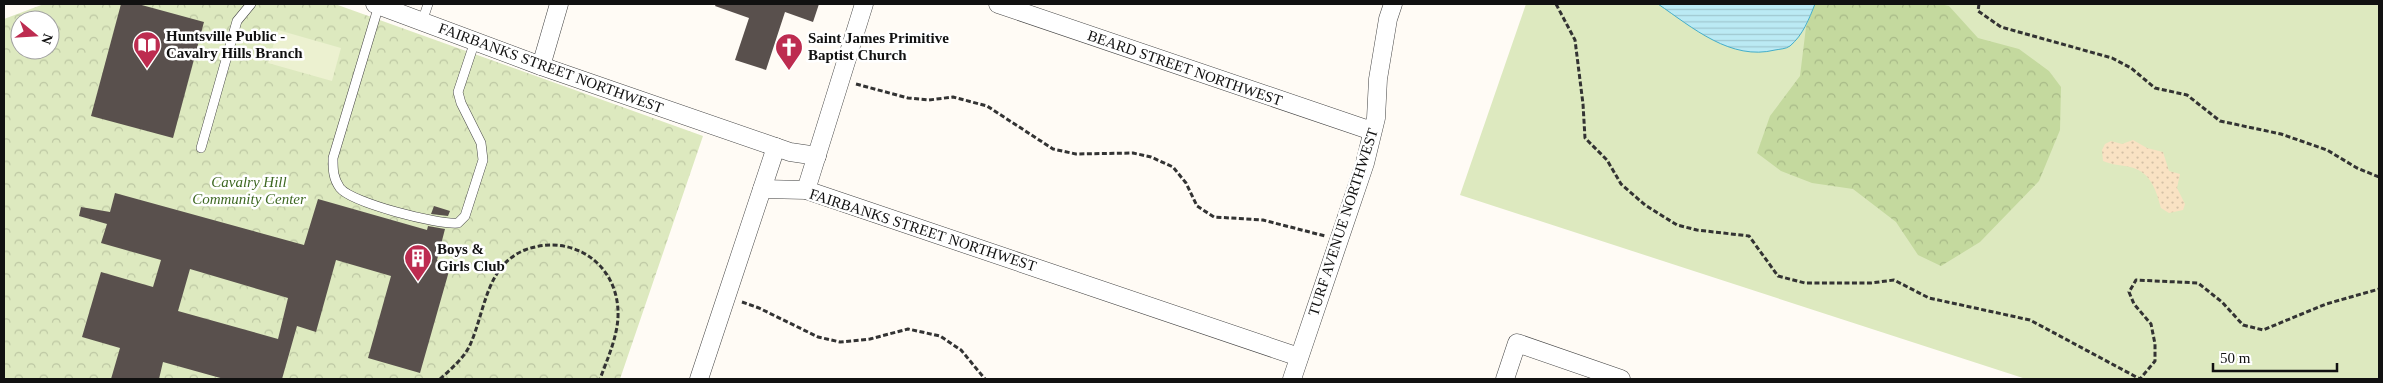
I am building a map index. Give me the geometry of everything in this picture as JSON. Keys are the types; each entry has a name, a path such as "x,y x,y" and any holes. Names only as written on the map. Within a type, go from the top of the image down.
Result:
{"street":[{"name":"FAIRBANKS STREET NORTHWEST","path":"377,4 541,66 790,152 817,156"},
{"path":"541,66 559,4"},
{"path":"806,190 864,4"},
{"name":"BEARD STREET NORTHWEST","path":"998,4 1372,131"},
{"name":"TURF AVENUE NORTHWEST","path":"1292,379 1365,163 1376,118 1378,78 1393,4"},
{"path":"699,379 776,147"},
{"name":"FAIRBANKS STREET NORTHWEST","path":"762,189 806,190 1299,357"},
{"path":"1506,379 1517,343 1621,379"}],"lane":[{"path":"201,148 237,20 251,4"},
{"path":"377,4 333,158 333,176 341,189 355,198 431,222 458,223 465,216 483,160 481,142 461,103 458,92 475,41"},
{"path":"422,22 428,4"}],"path":[{"path":"1556,4 1575,40 1585,138 1607,160 1621,184 1645,205 1677,225 1696,230 1749,236 1778,276 1805,283 1871,283 1894,280 1929,298 2030,320 2140,379 2155,361 2155,344 2151,324 2134,304 2129,292 2136,280 2198,283 2222,302 2243,325 2263,330 2326,304 2379,289"},
{"path":"1978,4 1978,11 2001,27 2112,58 2131,68 2154,88 2187,95 2220,121 2281,134 2318,147 2357,168 2379,177"},
{"path":"841,79 908,98 929,100 953,97 987,106 1053,148 1076,154 1133,153 1152,157 1173,167 1186,183 1197,206 1214,217 1263,220 1339,240"},
{"path":"440,379 469,347 491,284 499,270 512,256 554,243 568,245 585,252 596,261 606,273 615,294 618,316 615,335 600,379"},
{"path":"726,297 759,308 818,337 840,342 870,339 908,329 940,336 961,350 985,379"}],"green space":[{"name":"Cavalry Hill Community Center","path":"44,4 335,4 703,136 620,379 4,379 4,19 10,17 10,60 60,60 60,10 28,10"},
{"path":"1526,4 2379,4 2379,379 2026,379 1460,195"},
{"path":"1815,4 1940,4 1949,6 1978,38 2019,49 2049,71 2061,87 2060,130 2039,181 1980,242 1941,266 1918,255 1896,222 1853,189 1812,183 1781,171 1757,153 1770,116 1800,76 1806,27"},
{"path":"278,30 341,48 332,81 268,63"}],"sand":[{"path":"2133,140 2147,148 2163,152 2169,171 2180,174 2177,188 2185,204 2183,210 2169,213 2161,208 2152,183 2148,177 2137,169 2103,161 2102,150 2105,144 2111,141 2122,144"}],"water":[{"path":"1658,4 1815,4 1808,21 1795,42 1787,48 1759,52 1743,51 1713,40"}],"building":[{"name":"Huntsville Public - Cavalry Hills Branch","path":"121,4 138,4 204,22 173,138 91,116"},
{"path":"716,4 819,4 813,22 785,12 766,70 735,60 749,18 715,6"},
{"path":"115,193 304,245 318,199 427,230 428,226 445,229 437,260 451,264 420,373 368,358 391,276 336,260 316,332 297,326 282,379 224,379 163,362 159,379 111,379 120,348 82,337 101,272 153,287 161,260 101,243 107,224 79,216 81,207 110,212","holes":["190,269 288,298 278,339 178,311"]},
{"path":"434,206 450,211 448,216 431,214"}],"place":[{"name":"Huntsville Public - Cavalry Hills Branch","path":"147,69"},
{"name":"Saint James Primitive Baptist Church","path":"789,71"},
{"name":"Boys & Girls Club","path":"418,282"}]}
